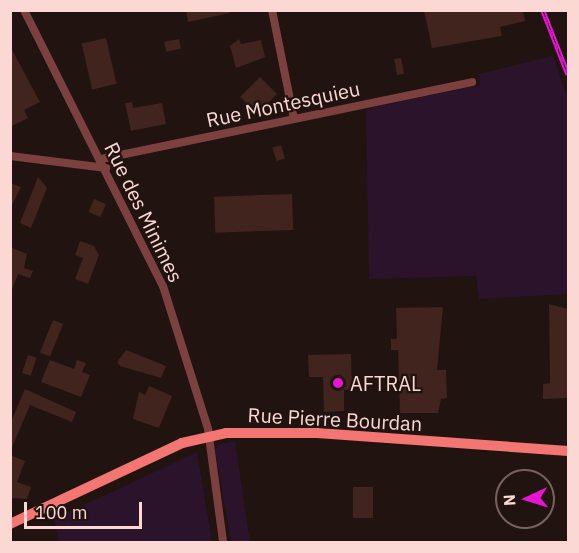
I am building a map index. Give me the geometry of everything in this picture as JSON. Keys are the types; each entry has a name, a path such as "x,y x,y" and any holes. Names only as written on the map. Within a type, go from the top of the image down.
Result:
{"street":[{"name":"Rue des Minimes","path":"24,10 106,168 163,286 208,437 223,543"},
{"path":"272,10 294,119"},
{"name":"Rue Montesquieu","path":"101,159 472,82"},
{"path":"10,156 106,168"},
{"name":"Rue Pierre Bourdan","path":"10,524 182,443 208,437 317,433 566,448"}],"shaded area":[{"path":"553,56 568,99 568,294 479,299 476,276 369,279 366,109 480,85 479,74"},
{"path":"235,441 250,542 231,542 215,450 219,444"},
{"path":"197,452 212,542 59,542 54,519"}],"building":[{"path":"186,10 229,10 230,13 188,22"},
{"path":"424,10 523,10 525,21 500,27 502,36 432,48"},
{"path":"106,38 117,84 92,89 82,44"},
{"path":"179,39 181,49 166,52 164,42"},
{"path":"239,39 241,44 261,40 265,57 236,68 230,46"},
{"path":"10,46 40,102 24,110 28,118 10,127"},
{"path":"401,58 404,74 397,75 394,59"},
{"path":"260,77 277,94 257,114 240,97"},
{"path":"132,102 133,108 162,103 166,124 131,131 125,103"},
{"path":"281,145 285,158 276,161 272,148"},
{"path":"38,177 47,188 31,228 20,223"},
{"path":"10,183 21,187 11,207 10,207"},
{"path":"292,194 293,230 215,233 214,197"},
{"path":"94,199 106,204 100,217 89,212"},
{"path":"80,241 94,246 99,255 88,284 75,279 83,258 75,255"},
{"path":"10,247 27,254 24,268 33,271 30,278 18,274 11,292"},
{"path":"549,304 568,309 568,398 543,399 543,384 550,383"},
{"path":"443,307 437,370 446,370 447,398 441,399 438,413 400,413 398,350 391,350 391,339 397,339 396,308"},
{"path":"53,320 63,324 50,357 40,352"},
{"path":"126,350 166,366 161,378 120,366 117,362"},
{"name":"AFTRAL","path":"351,354 352,389 344,390 344,411 324,412 323,377 309,377 308,355"},
{"path":"28,355 37,358 31,376 22,373"},
{"path":"50,360 74,369 77,360 86,363 82,372 90,375 81,397 41,382"},
{"path":"149,386 172,396 159,428 133,419 139,392 145,395"},
{"path":"25,389 76,412 72,422 30,405 10,452 10,424"},
{"path":"10,455 25,461 17,482 31,487 27,499 10,498"},
{"path":"353,487 373,487 373,518 353,518"}],"railway":[{"path":"543,10 568,74"}],"place":[{"name":"AFTRAL","path":"338,383"}]}
